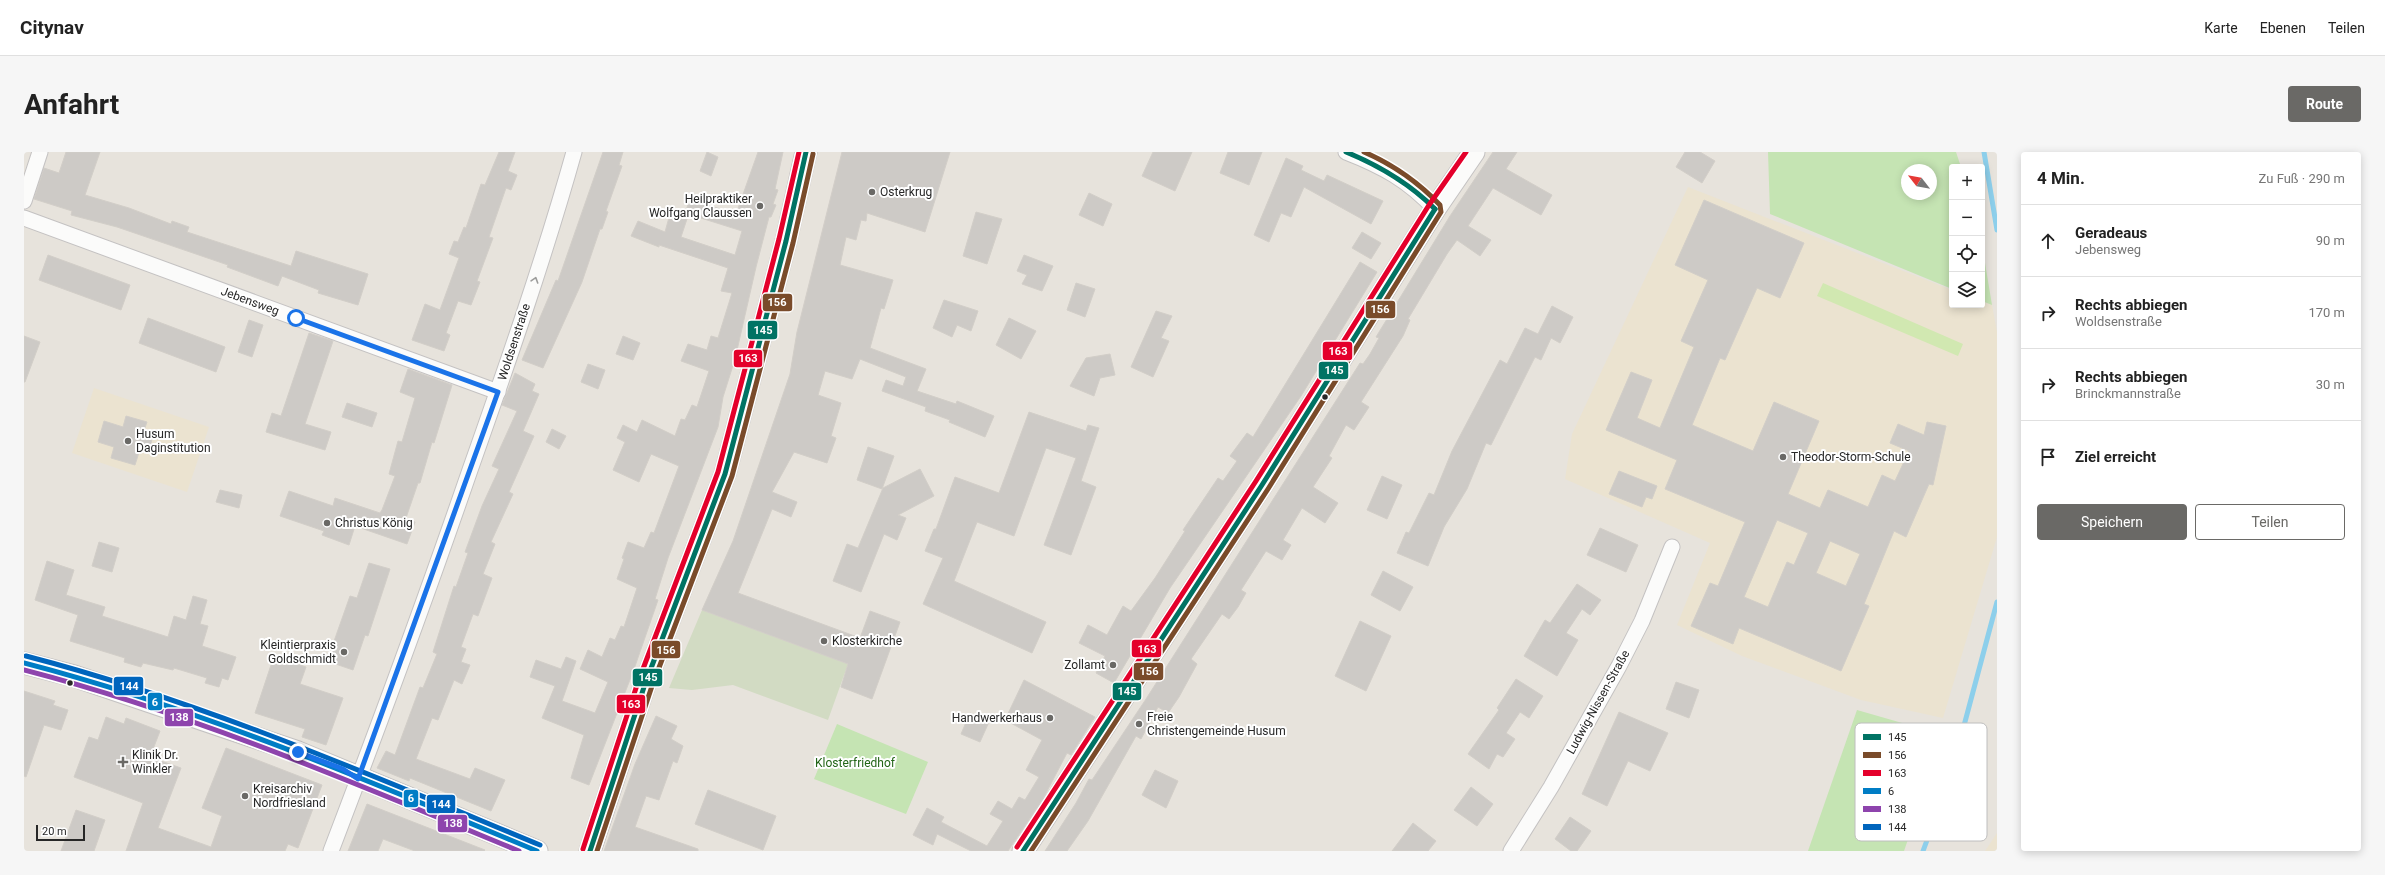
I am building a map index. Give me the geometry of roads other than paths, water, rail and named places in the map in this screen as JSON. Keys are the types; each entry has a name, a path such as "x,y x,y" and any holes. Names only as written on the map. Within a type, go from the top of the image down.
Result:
{"main road":[{"path":"590,851 645,684 725,474 786,240 806,152"},
{"path":"1023,851 1262,485 1435,209 1474,152"},
{"path":"24,663 74,676 298,752 343,769 358,779 537,851"}],"street":[{"path":"24,201 40,152"},
{"name":"Woldsenstraße","path":"331,851 498,392 558,210 574,152"},
{"path":"1346,152 1380,165 1421,194 1435,209"},
{"name":"Jebensweg","path":"24,218 498,392"},
{"name":"Ludwig-Nissen-Straße","path":"1511,851 1551,787 1619,666 1642,621 1672,547"}],"waterway":[{"path":"1984,152 1997,230"},
{"path":"1965,723 1997,602"},
{"path":"1923,851 1927,841"}],"place":[{"name":"Osterkrug","path":"872,192"},
{"name":"Heilpraktiker Wolfgang Claussen","path":"760,206"},
{"name":"Husum Daginstitution","path":"128,441"},
{"name":"Theodor-Storm-Schule","path":"1783,457"},
{"name":"Christus König","path":"327,523"},
{"name":"Klosterkirche","path":"824,641"},
{"name":"Kleintierpraxis Goldschmidt","path":"344,652"},
{"name":"Zollamt","path":"1113,665"},
{"name":"Handwerkerhaus","path":"1050,718"},
{"name":"Freie Christengemeinde Husum","path":"1139,724"},
{"name":"Klinik Dr. Winkler","path":"123,762"},
{"name":"Kreisarchiv Nordfriesland","path":"245,796"}],"park label":[{"name":"Klosterfriedhof","path":"855,763"}]}
